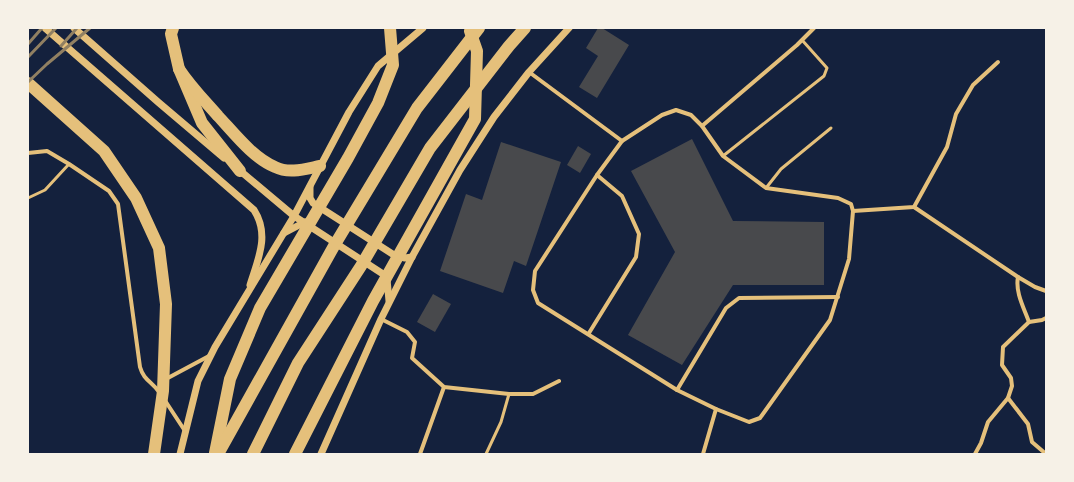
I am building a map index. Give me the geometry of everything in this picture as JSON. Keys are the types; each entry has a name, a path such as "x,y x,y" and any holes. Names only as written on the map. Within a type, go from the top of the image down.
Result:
{"highway":[{"path":"214,454 230,379 260,308 348,158 378,103 393,65 390,28"},
{"path":"295,454 373,301 475,120 478,51 469,28"},
{"path":"218,454 334,246 413,115 479,28"},
{"path":"253,454 298,363 361,266 430,148 509,46 525,28"},
{"path":"172,31 179,69 202,123 240,171"},
{"path":"179,69 192,88 258,157 275,168 290,171 320,166"},
{"path":"28,83 104,151 136,198 160,248 166,304 163,391 154,454"}],"street":[{"path":"45,28 254,210 258,216 263,233 257,262 246,296"},
{"path":"74,28 158,102 294,216 383,274 387,279 388,303"},
{"path":"180,454 198,381 210,355 294,216 349,112 378,66 423,28"},
{"path":"321,454 380,319 460,170 494,117 529,72 569,28"},
{"path":"702,126 814,28"},
{"path":"914,207 947,147 956,114 973,85 998,62"},
{"path":"529,72 622,141"},
{"path":"676,110 691,115 702,126 723,156 766,188 838,198 851,204 853,211 849,259 830,320 760,418 749,422 716,409 677,390 538,303 533,290 534,271 597,175 622,141 662,115 676,110"},
{"path":"28,153 47,151 109,191 118,204 142,375 155,385 185,431"},
{"path":"589,334 636,257 639,234 622,196 597,175"},
{"path":"310,187 310,198 313,203 394,255 405,258 412,257"},
{"path":"853,211 914,207 1018,277 1035,287 1046,291"},
{"path":"284,233 305,222"},
{"path":"1018,277 1017,284 1029,322"},
{"path":"677,390 726,308 739,298 838,297"},
{"path":"975,454 981,444 988,422 1008,398 1012,386 1011,378 1002,365 1003,347 1029,322 1046,318"},
{"path":"380,319 407,332 415,342 412,358 444,387 509,394 533,394 559,381"},
{"path":"155,385 210,355"},
{"path":"420,454 444,387"},
{"path":"1008,398 1028,424 1032,442 1046,454"},
{"path":"703,454 716,409"}],"lane":[{"path":"723,156 824,76 826,68 802,40"},
{"path":"766,188 781,169 831,128"},
{"path":"28,198 45,190 69,164"},
{"path":"486,454 501,422 509,394"}],"building":[{"path":"598,28 602,28 629,45 597,98 579,87 598,56 586,48"},
{"path":"692,139 733,221 824,222 824,285 733,285 682,365 628,335 675,252 631,171"},
{"path":"501,142 561,162 526,266 514,261 503,293 440,271 466,194 482,200"},
{"path":"578,146 591,154 580,173 567,165"},
{"path":"433,294 451,304 435,332 417,322"}],"railway":[{"path":"28,44 42,28"},
{"path":"28,57 56,28"},
{"path":"61,46 77,28"},
{"path":"28,82 90,28"}]}
